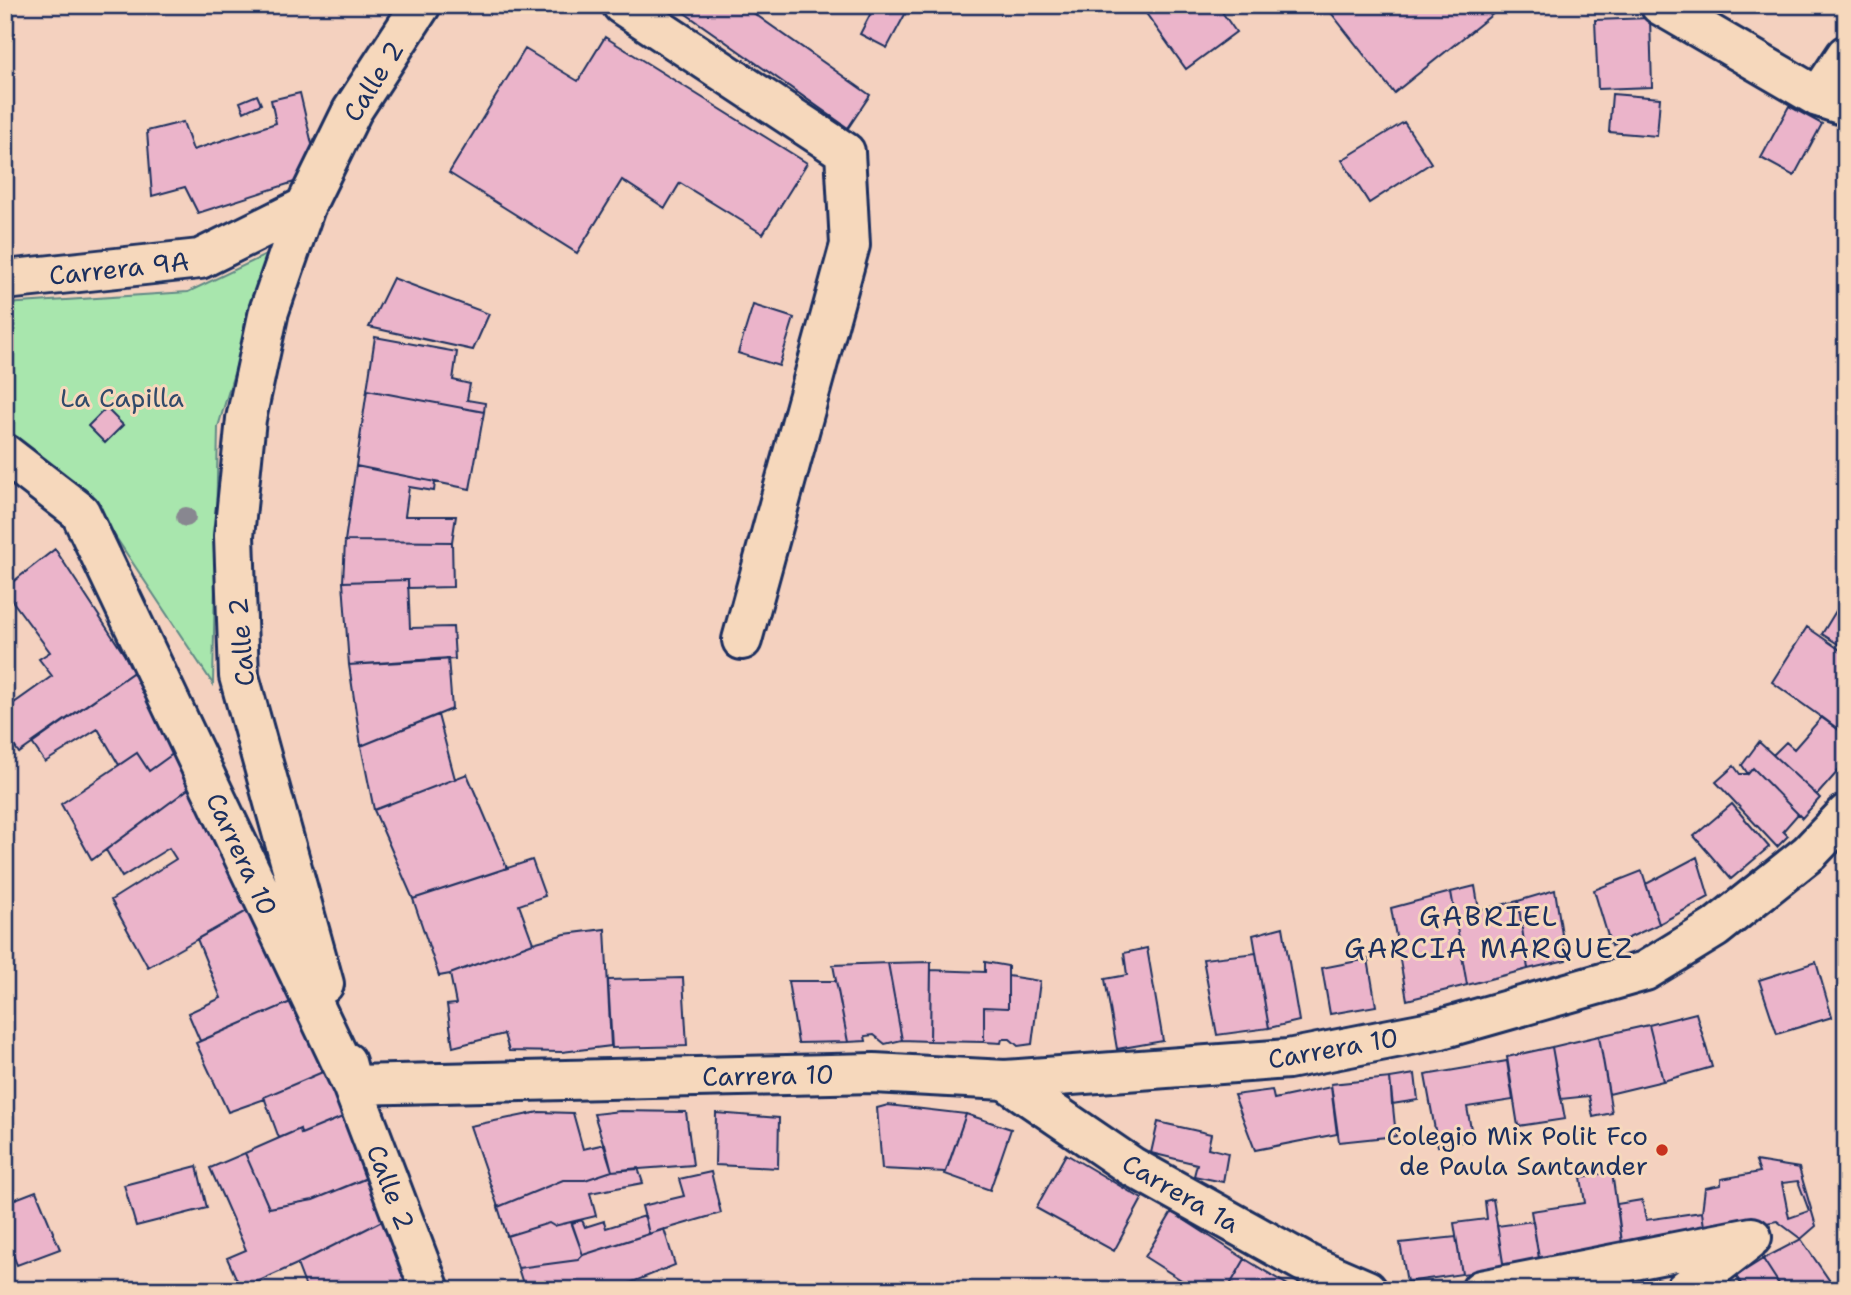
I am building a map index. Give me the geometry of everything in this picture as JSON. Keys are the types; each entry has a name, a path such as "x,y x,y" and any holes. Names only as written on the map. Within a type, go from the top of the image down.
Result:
{"street":[{"name":"Calle 2","path":"421,5 352,111 305,207 269,311 246,419 234,536 239,676 352,1085 430,1290"},
{"path":"622,5 845,152 850,245 742,640"},
{"path":"1660,5 1832,101 1846,55"},
{"name":"Carrera 9A","path":"5,280 200,259 305,207"},
{"name":"Carrera 10","path":"5,454 80,512 352,1085 874,1073 1005,1080 1288,1059 1441,1029 1645,971 1715,928 1809,853 1846,814"},
{"name":"Carrera 1a","path":"1005,1080 1130,1166 1313,1278 1367,1290"},
{"path":"1482,1290 1752,1237 1685,1290"}],"green space":[{"name":"La Capilla","path":"270,253 218,427 213,684 93,503 5,433 5,304 188,292"}],"building":[{"path":"682,5 742,5 870,95 848,128 679,9"},
{"path":"875,5 910,5 887,48 860,34"},
{"path":"1140,5 1217,5 1236,32 1186,69"},
{"path":"1325,5 1504,5 1394,93"},
{"path":"1650,18 1652,87 1598,89 1595,20"},
{"path":"605,37 807,163 763,234 680,183 665,208 622,180 577,253 449,173 525,49 578,81"},
{"path":"300,93 319,174 198,213 185,187 152,196 147,131 183,122 193,150 276,123 271,100"},
{"path":"1612,94 1660,98 1657,136 1609,132"},
{"path":"257,95 261,104 244,112 240,102"},
{"path":"1789,106 1822,124 1794,176 1761,158"},
{"path":"1404,122 1431,163 1369,203 1342,160"},
{"path":"393,278 489,314 473,350 369,327"},
{"path":"753,305 794,318 779,366 738,353"},
{"path":"375,337 457,352 453,380 470,384 467,400 485,403 484,412 367,390"},
{"path":"367,390 484,412 470,489 356,466"},
{"path":"106,408 123,425 105,443 88,426"},
{"path":"356,466 435,482 434,491 409,487 405,516 456,516 452,542 345,541"},
{"path":"345,541 452,542 453,587 408,588 408,580 343,582"},
{"path":"55,549 135,671 19,753 5,732 5,688 14,703 52,676 39,659 50,652 5,588"},
{"path":"408,580 410,628 453,627 455,659 349,665 343,582"},
{"path":"1842,601 1846,603 1846,649 1822,634"},
{"path":"1807,627 1846,654 1846,735 1772,682"},
{"path":"448,658 452,709 361,746 349,665"},
{"path":"135,671 177,751 149,771 137,753 119,765 98,729 45,762 32,743"},
{"path":"438,715 455,779 374,810 361,746"},
{"path":"1822,717 1846,735 1846,762 1817,795 1773,755 1786,742 1794,749"},
{"path":"1759,742 1820,798 1802,818 1753,768 1748,774 1742,765"},
{"path":"177,751 195,784 92,860 61,804 137,753 149,771"},
{"path":"1734,766 1740,774 1748,774 1753,768 1798,814 1783,831 1788,836 1777,847 1716,782"},
{"path":"467,774 507,868 413,899 374,810"},
{"path":"195,784 254,907 148,967 111,900 176,859 169,848 122,877 106,850"},
{"path":"1732,804 1769,847 1731,879 1694,836"},
{"path":"1697,857 1709,897 1659,924 1646,884"},
{"path":"532,860 545,896 519,905 533,943 439,976 413,899"},
{"path":"1642,871 1659,924 1611,946 1594,890"},
{"path":"1475,886 1479,910 1518,901 1528,969 1467,985 1451,892"},
{"path":"1555,890 1566,960 1528,969 1518,901"},
{"path":"1451,892 1467,985 1407,1000 1391,908"},
{"path":"254,907 293,1001 200,1041 188,1013 221,998 197,939"},
{"path":"1283,927 1299,1021 1269,1028 1253,935"},
{"path":"605,929 611,1046 562,1052 509,1051 504,1034 453,1047 447,1005 456,1004 450,974 533,943 565,934"},
{"path":"1147,948 1163,1041 1117,1049 1105,979 1127,975 1124,953"},
{"path":"1256,953 1269,1028 1217,1035 1203,959"},
{"path":"1368,959 1376,1006 1330,1014 1322,968"},
{"path":"931,962 930,1041 902,1040 888,963"},
{"path":"985,962 1008,966 1008,1008 984,1007 984,1042 930,1041 931,970 985,972"},
{"path":"1816,962 1832,1017 1777,1034 1759,980"},
{"path":"888,963 902,1040 885,1044 874,1035 865,1036 866,1041 848,1042 833,965"},
{"path":"1008,976 1040,981 1032,1044 1018,1046 1010,1039 1002,1039 1001,1043 984,1042 984,1007 1008,1008"},
{"path":"683,978 687,1046 612,1048 608,980"},
{"path":"788,981 836,981 848,1042 798,1043"},
{"path":"293,1001 325,1071 264,1097 265,1099 228,1112 196,1043"},
{"path":"1696,1013 1712,1067 1663,1081 1649,1025"},
{"path":"1649,1025 1663,1081 1609,1094 1599,1036"},
{"path":"1599,1036 1612,1113 1593,1117 1589,1096 1561,1099 1552,1047"},
{"path":"1552,1047 1565,1119 1518,1126 1507,1057"},
{"path":"1507,1061 1513,1100 1467,1107 1473,1140 1438,1146 1425,1075"},
{"path":"325,1071 345,1116 301,1134 300,1129 279,1138 264,1097"},
{"path":"1415,1074 1418,1100 1392,1104 1390,1078"},
{"path":"1390,1078 1396,1136 1339,1142 1331,1084"},
{"path":"1331,1087 1337,1134 1255,1150 1234,1095 1272,1090 1274,1099"},
{"path":"888,1105 966,1114 946,1172 882,1169 877,1108"},
{"path":"620,1111 686,1112 693,1165 612,1171 594,1114"},
{"path":"539,1112 573,1113 583,1149 605,1144 612,1171 585,1180 563,1180 498,1207 470,1126"},
{"path":"716,1113 779,1118 778,1168 715,1165"},
{"path":"966,1114 1011,1129 990,1190 945,1174"},
{"path":"345,1116 370,1177 313,1200 269,1208 245,1153 300,1129 301,1134"},
{"path":"1158,1122 1211,1134 1208,1148 1228,1153 1223,1182 1194,1176 1197,1164 1151,1153"},
{"path":"245,1153 269,1208 313,1200 371,1176 390,1217 241,1289 227,1258 246,1250 210,1168"},
{"path":"1066,1154 1142,1199 1114,1251 1036,1208"},
{"path":"1756,1161 1799,1168 1816,1226 1801,1239 1777,1221 1705,1234 1702,1212 1705,1188 1721,1185 1721,1179 1760,1172","holes":["1798,1181 1809,1211 1789,1218 1782,1183"]},
{"path":"197,1166 207,1208 136,1226 124,1185"},
{"path":"638,1168 643,1183 590,1193 596,1216 554,1226 549,1223 507,1236 498,1207 563,1180 585,1180 612,1171"},
{"path":"711,1172 721,1213 649,1234 642,1206 684,1196 679,1179"},
{"path":"1612,1172 1623,1250 1540,1264 1531,1211 1585,1203 1581,1177"},
{"path":"36,1191 60,1249 17,1265 5,1234 5,1203"},
{"path":"1493,1199 1504,1269 1462,1274 1454,1223 1487,1219 1485,1201"},
{"path":"1642,1200 1646,1220 1702,1212 1705,1234 1623,1250 1617,1204"},
{"path":"1172,1212 1245,1259 1227,1290 1197,1290 1145,1257"},
{"path":"645,1216 649,1234 583,1255 572,1223 582,1220 585,1227 604,1221 606,1228"},
{"path":"390,1217 419,1290 307,1290 297,1264"},
{"path":"1533,1221 1540,1264 1504,1269 1497,1226"},
{"path":"571,1222 583,1255 578,1260 518,1268 507,1236 549,1223 554,1226"},
{"path":"664,1229 675,1265 620,1287 621,1290 525,1290 518,1268 578,1260 583,1255"},
{"path":"1456,1237 1462,1274 1407,1282 1400,1243"},
{"path":"1801,1239 1836,1290 1783,1290 1763,1259"},
{"path":"1245,1259 1296,1290 1227,1290"},
{"path":"1763,1259 1783,1290 1745,1290 1736,1276"}],"place":[{"name":"Colegio Mix Polit Fco de Paula Santander","path":"1662,1150"}],"district":[{"name":"GABRIEL GARCIA MARQUEZ","path":"1489,932"}]}
